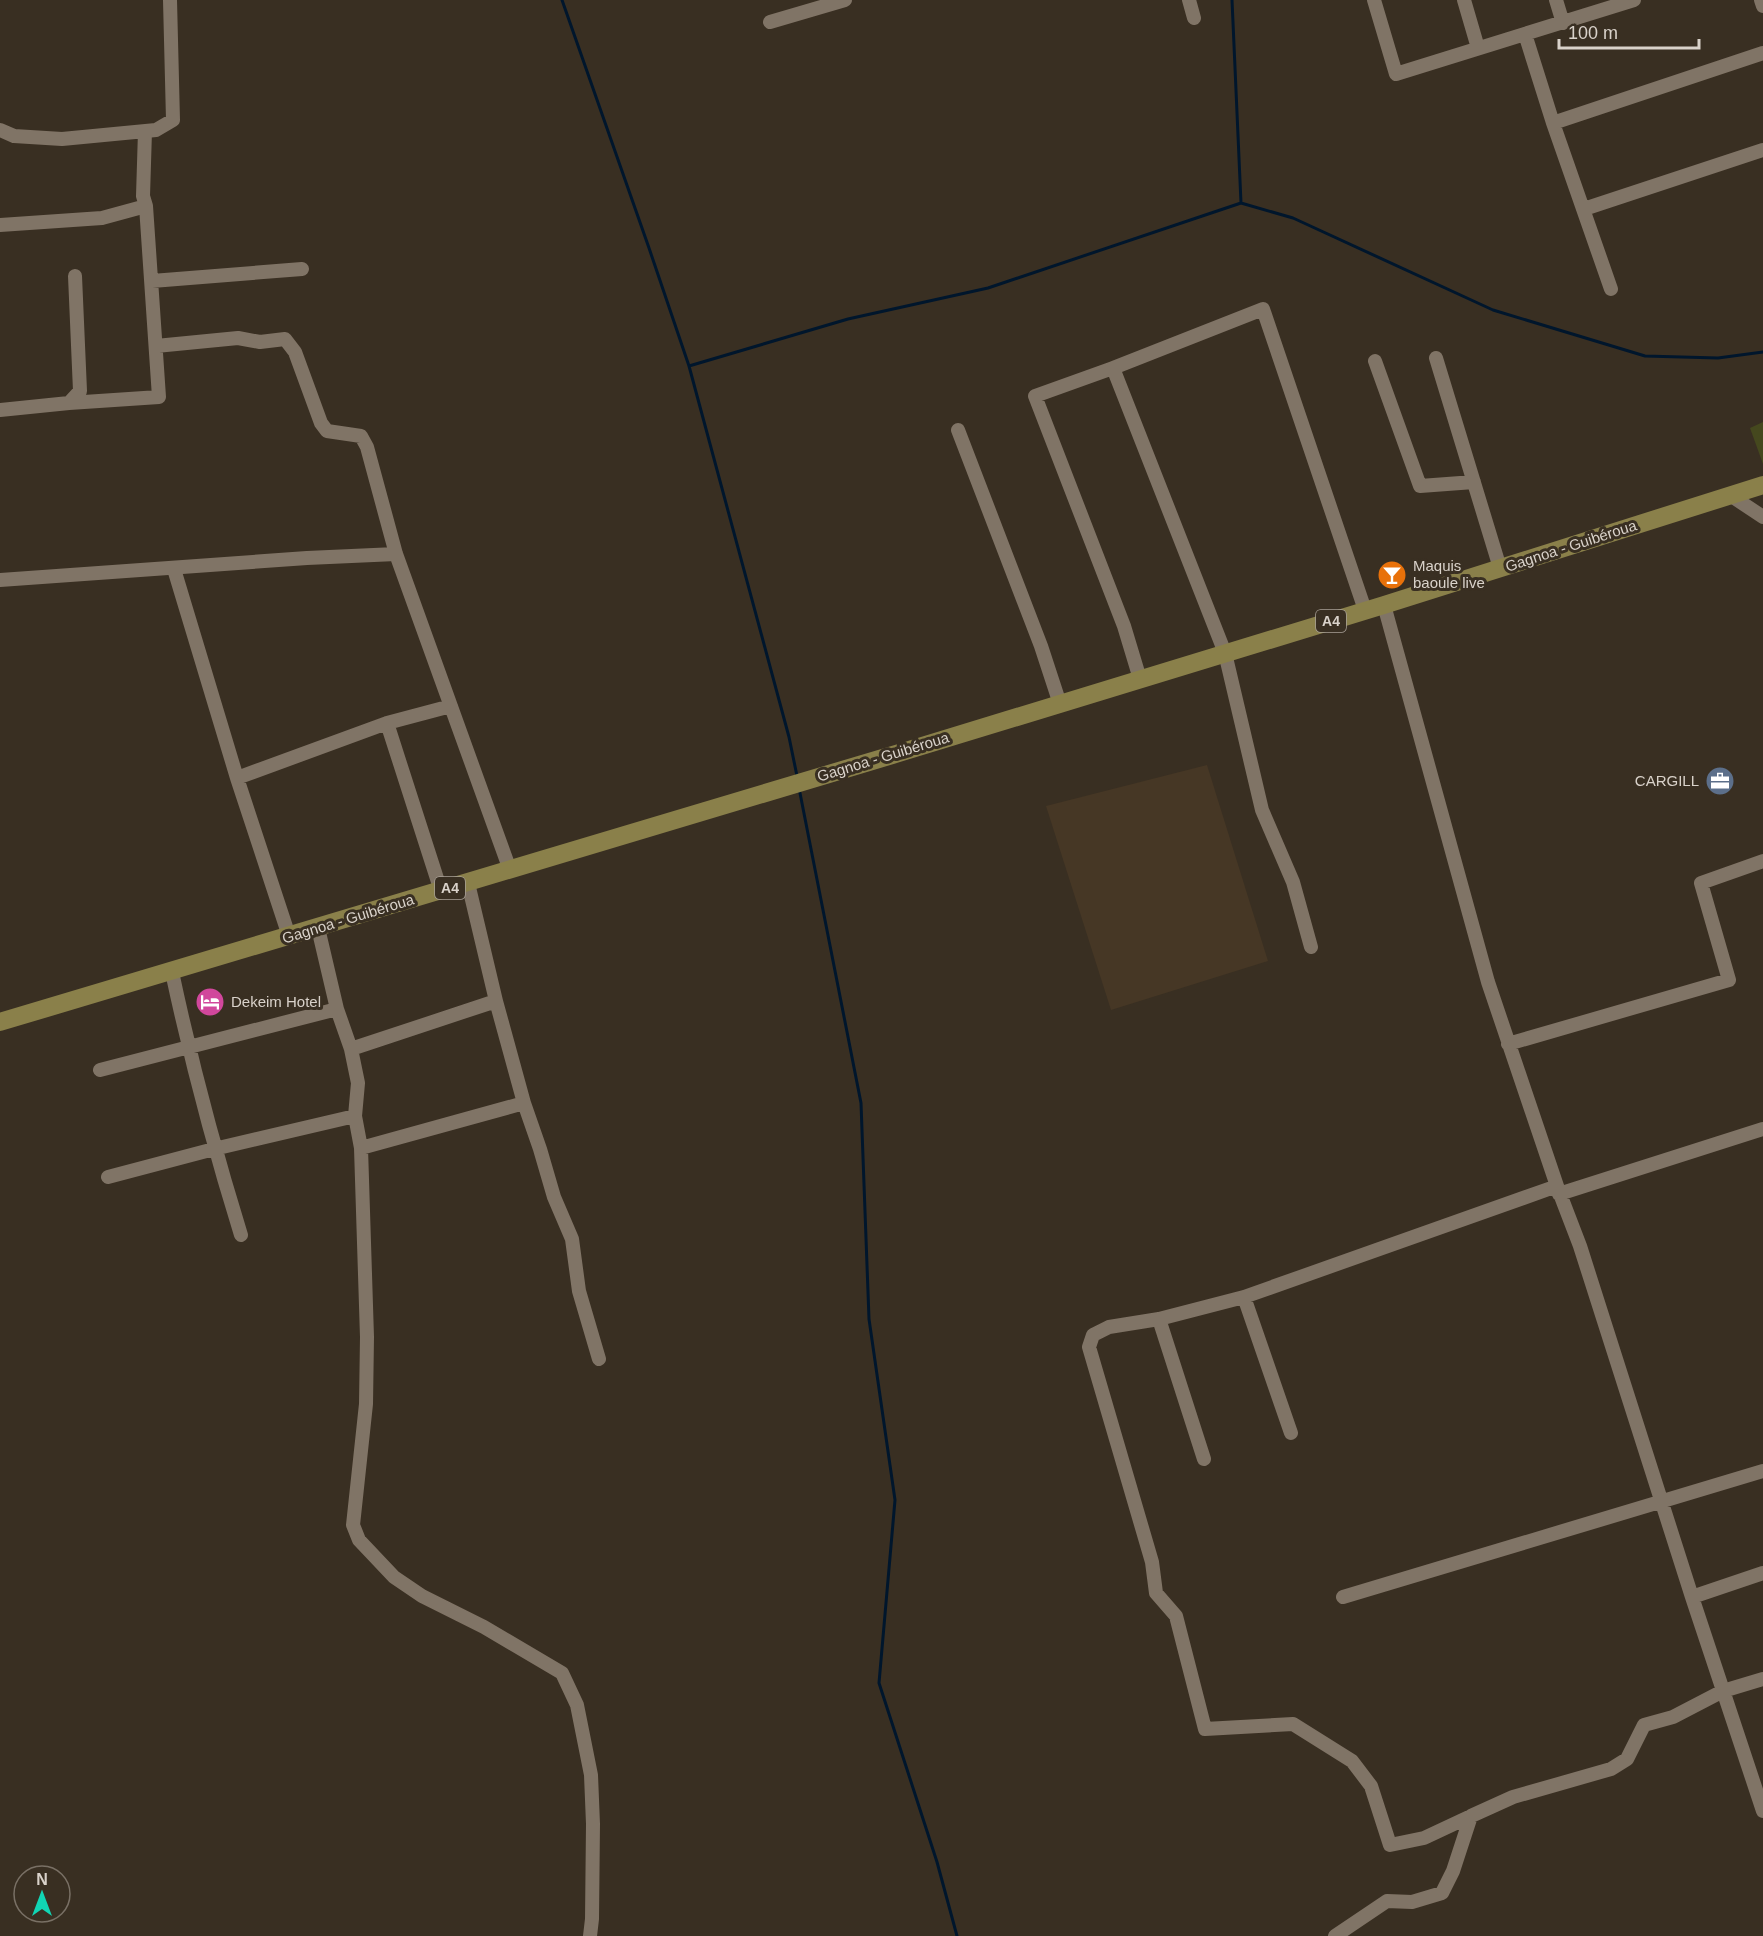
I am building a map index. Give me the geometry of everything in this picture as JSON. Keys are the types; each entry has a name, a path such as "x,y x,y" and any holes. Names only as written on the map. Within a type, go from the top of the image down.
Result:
{"main road":[{"name":"Gagnoa - Guibéroua","path":"0,1022 1060,704 1384,605 1763,485"}],"street":[{"path":"0,130 14,136 62,139 156,130 173,120 170,0"},
{"path":"770,22 845,0"},
{"path":"1189,0 1194,18"},
{"path":"1374,0 1396,74 1634,0"},
{"path":"1464,0 1478,48"},
{"path":"1556,0 1563,23"},
{"path":"1761,0 1763,6"},
{"path":"1525,34 1553,123 1611,289"},
{"path":"1553,123 1763,53"},
{"path":"0,410 159,397 152,281 146,206 143,196 145,131"},
{"path":"1584,208 1763,150"},
{"path":"0,225 102,218 146,206"},
{"path":"152,281 302,269"},
{"path":"69,403 80,391 75,276"},
{"path":"1140,679 1124,626 1035,396 1263,309 1365,610"},
{"path":"156,346 238,338 260,342 285,339 295,352 321,423 327,431 361,436 367,447 396,554 510,870"},
{"path":"1436,358 1500,568"},
{"path":"1375,361 1420,486 1474,482"},
{"path":"1113,368 1225,653 1262,810 1293,882 1311,947"},
{"path":"957,430 1037,635 1060,704"},
{"path":"1730,495 1763,516"},
{"path":"0,580 307,558 396,554"},
{"path":"174,569 237,778 289,936"},
{"path":"1384,605 1488,982 1558,1190 1580,1246 1763,1810"},
{"path":"237,778 387,723 451,706"},
{"path":"387,723 441,891"},
{"path":"1508,1044 1729,980 1701,883 1763,861"},
{"path":"468,883 496,1001 524,1103 554,1197 572,1239 579,1292 599,1359"},
{"path":"318,928 337,1009 351,1049 358,1083 355,1116 361,1148 367,1337 366,1404 353,1525 359,1540 394,1577 422,1596 484,1627 562,1673 576,1705 591,1775 593,1824 590,1936"},
{"path":"172,972 188,1048 214,1149 241,1235"},
{"path":"351,1049 496,1001"},
{"path":"100,1070 337,1009"},
{"path":"361,1148 524,1103"},
{"path":"108,1177 355,1116"},
{"path":"1763,1129 1558,1190 1244,1297 1159,1319 1109,1327 1093,1335 1089,1347 1152,1562 1156,1593 1176,1616 1205,1729 1293,1724 1352,1761 1371,1786 1390,1845 1424,1838 1513,1797 1611,1769 1627,1759 1644,1725 1673,1717 1723,1691 1763,1679"},
{"path":"1244,1297 1291,1433"},
{"path":"1159,1319 1204,1459"},
{"path":"1343,1597 1763,1471"},
{"path":"1692,1597 1763,1573"},
{"path":"1335,1936 1387,1901 1412,1902 1442,1893 1453,1871 1472,1816"}],"shaded area":[{"path":"1207,765 1268,961 1111,1010 1046,806"}],"green space":[{"path":"1763,422 1763,464 1750,428"}],"waterway":[{"path":"562,0 689,366 789,737 797,776"},
{"path":"689,366 848,319 988,288 1241,203 1232,0"},
{"path":"1241,203 1293,218 1493,310 1645,356 1718,358 1763,352"},
{"path":"799,788 861,1103 869,1319 895,1500 879,1683 937,1862 957,1936"}],"place":[{"name":"Maquis baoule live","path":"1392,575"},
{"name":"CARGILL","path":"1720,781"},
{"name":"Dekeim Hotel","path":"210,1002"}]}
